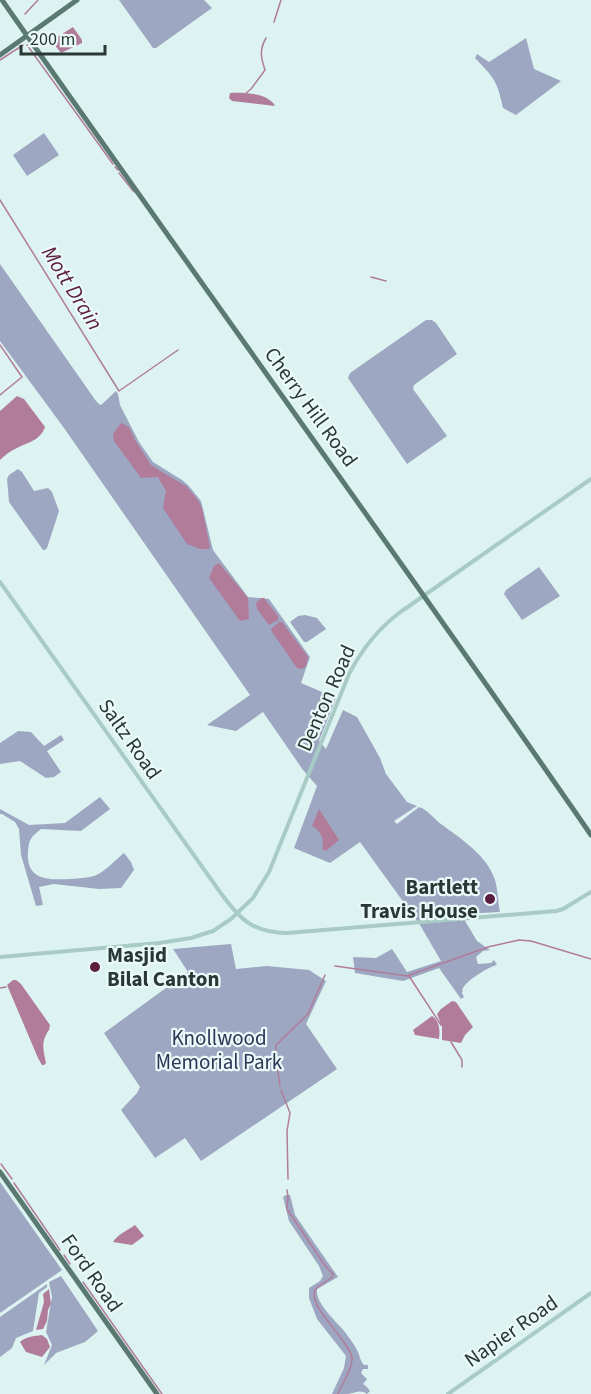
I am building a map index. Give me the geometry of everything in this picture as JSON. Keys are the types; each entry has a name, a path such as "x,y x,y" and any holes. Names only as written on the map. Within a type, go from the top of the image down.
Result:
{"main road":[{"name":"Cherry Hill Road","path":"2,0 425,596 591,835"},
{"path":"0,54 77,0"},
{"name":"Ford Road","path":"0,1172 157,1394"}],"street":[{"name":"Denton Road","path":"0,957 177,942 213,931 236,914 259,890 273,865 349,674 365,645 399,613 591,479"},
{"name":"Saltz Road","path":"0,582 236,914"},
{"path":"236,914 264,930 281,933 307,932 556,911 591,892"},
{"name":"Napier Road","path":"448,1394 591,1293"}],"green space":[{"path":"119,0 204,0 212,8 153,48"},
{"path":"526,38 534,69 561,81 516,115 503,108 494,80 475,58 477,54 489,62"},
{"path":"44,133 59,155 27,176 13,155"},
{"path":"0,264 96,401 101,405 116,391 120,405 139,442 153,462 182,480 201,501 213,550 248,597 269,599 310,657 301,683 336,698 319,741 326,749 343,710 357,717 380,758 386,774 407,802 417,806 394,821 397,824 419,807 422,808 472,848 486,863 495,880 500,912 461,914 477,941 490,950 483,951 476,957 478,964 491,963 494,960 497,965 469,981 463,988 464,997 461,999 439,968 403,981 355,973 353,957 376,958 392,949 407,972 441,961 420,925 360,842 330,863 294,848 317,786 303,770 263,712 236,731 207,725 250,695 64,428 0,341"},
{"path":"426,320 436,323 457,354 414,385 413,389 447,436 407,464 348,378 350,373"},
{"path":"18,469 34,491 48,488 52,492 59,511 45,550 9,502 7,479"},
{"path":"539,567 560,596 522,620 504,594 506,590"},
{"path":"298,616 317,618 326,629 307,642 304,642 290,622"},
{"path":"18,731 31,732 44,746 61,735 64,740 47,751 61,772 54,777 46,778 20,761 0,764 0,743"},
{"path":"100,797 110,809 81,831 41,829 35,834 28,848 28,862 31,869 35,874 47,879 94,876 124,853 134,870 121,888 99,889 54,884 39,887 43,905 36,906 21,855 19,829 15,822 0,814 0,809 29,825 65,823"},
{"name":"Knollwood Memorial Park","path":"231,944 236,969 267,966 309,970 326,981 306,1024 337,1069 201,1161 185,1138 155,1158 121,1110 140,1087 104,1033 188,972 173,949"},
{"path":"0,1182 62,1270 0,1313"},
{"path":"290,1195 295,1215 338,1277 317,1289 317,1294 323,1306 354,1344 364,1365 368,1365 368,1369 363,1369 361,1373 367,1379 363,1384 370,1391 367,1394 360,1392 332,1394 344,1368 346,1356 317,1319 309,1298 309,1288 320,1281 323,1276 319,1266 289,1221 283,1197"},
{"path":"61,1276 98,1331 85,1342 56,1353 44,1365 52,1345 46,1332 52,1297 49,1282"},
{"path":"47,1284 47,1287 39,1293 33,1331 16,1338 12,1348 0,1357 0,1317"}],"shaded area":[{"path":"73,27 82,43 61,53 53,43 54,39"},
{"path":"230,93 249,93 261,96 267,98 275,106 232,101 229,98"},
{"path":"17,396 24,399 45,427 37,438 12,450 0,460 0,411"},
{"path":"121,423 129,427 151,465 186,486 198,500 202,508 209,549 200,549 187,544 163,508 166,491 158,477 141,478 114,441 113,434"},
{"path":"219,563 248,598 249,619 240,621 209,578 214,566"},
{"path":"264,598 278,616 278,620 269,625 257,609 256,603"},
{"path":"282,622 308,657 306,666 302,669 297,668 272,632 271,629"},
{"path":"319,809 339,840 326,851 322,849 322,836 312,826"},
{"path":"13,980 21,984 50,1025 44,1042 46,1063 44,1065 38,1058 7,985"},
{"path":"452,1001 456,1002 473,1027 461,1043 442,1040 442,1027 437,1014"},
{"path":"432,1016 438,1023 439,1039 415,1035 413,1030"},
{"path":"135,1225 144,1236 132,1245 113,1242 120,1235"},
{"path":"49,1289 51,1304 47,1321 43,1329 36,1330 44,1302 43,1294"},
{"path":"42,1335 47,1339 50,1347 42,1357 26,1352 20,1342"}],"waterway":[{"name":"Mott Drain","path":"25,14 38,0"},
{"path":"274,22 281,0"},
{"path":"245,94 265,70 261,54 266,38"},
{"name":"Mott Drain","path":"0,60 23,45"},
{"path":"27,45 113,164"},
{"path":"115,167 118,170"},
{"path":"119,173 134,192"},
{"name":"Mott Drain","path":"0,200 119,391 178,350"},
{"path":"371,277 386,281"},
{"path":"0,345 22,377 0,395"},
{"path":"335,966 407,976 488,947 519,940 531,941 591,959"},
{"path":"280,1086 276,1045 308,1014 325,975"},
{"path":"409,976 441,1025"},
{"path":"0,988 6,987"},
{"path":"451,1042 462,1060 462,1067"},
{"path":"281,1090 290,1113 287,1131 288,1179"},
{"path":"1,1164 12,1179"},
{"path":"14,1183 60,1250"},
{"path":"287,1190 287,1209 333,1274 315,1290 314,1295 320,1311 345,1344 352,1359 338,1394"},
{"path":"64,1255 70,1264"},
{"path":"83,1282 162,1394"}],"place":[{"name":"Bartlett Travis House","path":"490,899"},
{"name":"Masjid Bilal Canton","path":"95,967"}]}
